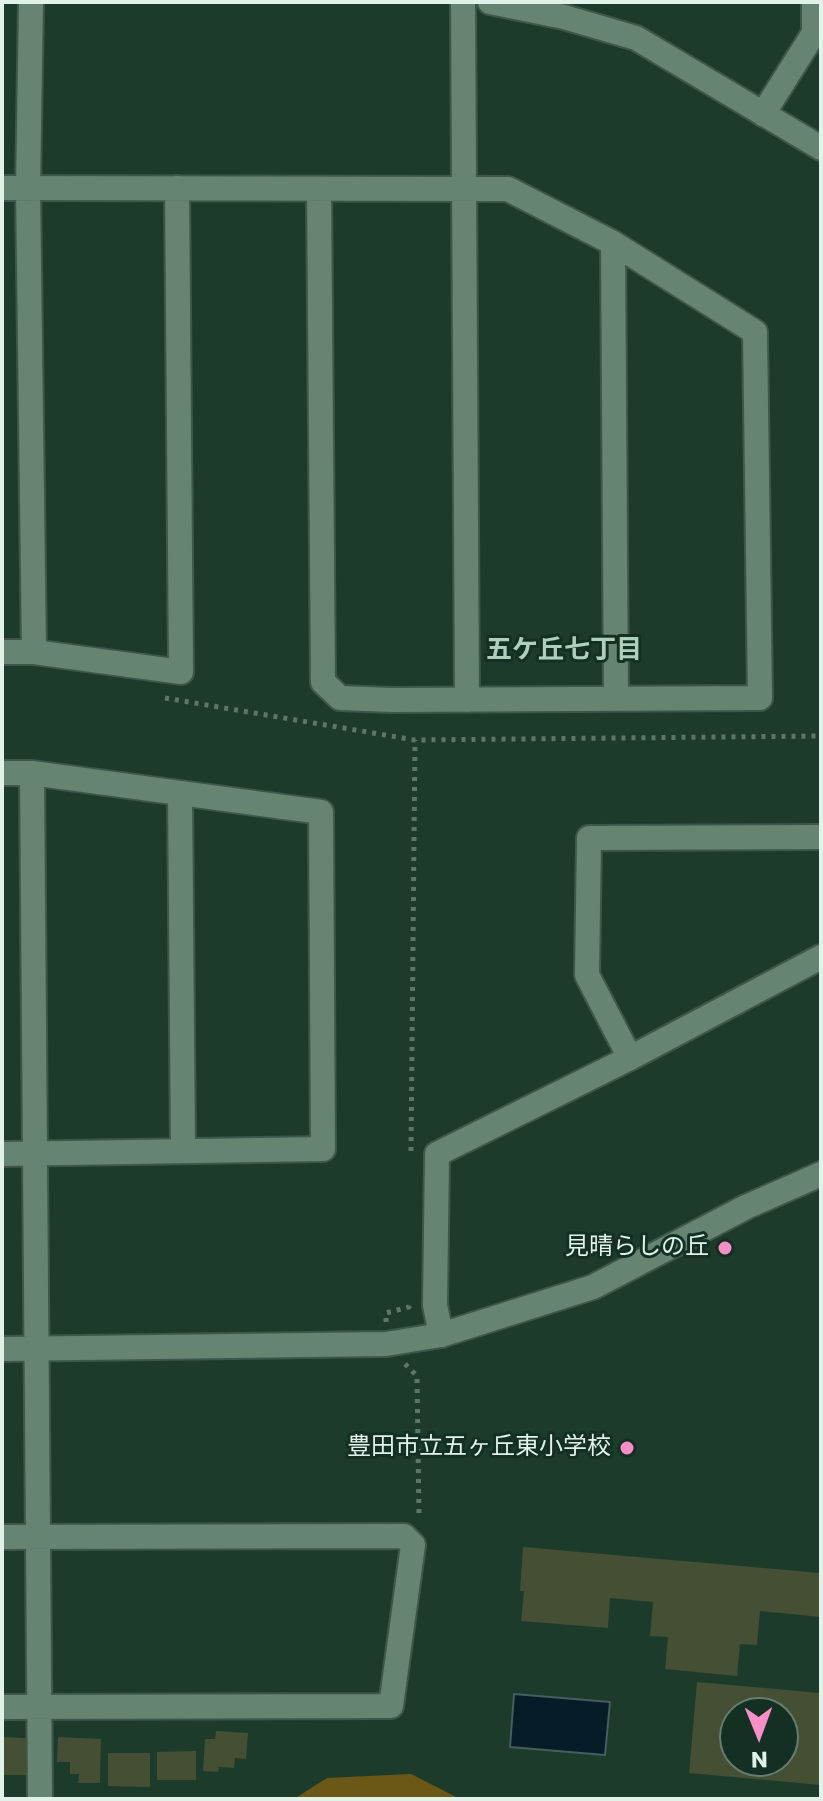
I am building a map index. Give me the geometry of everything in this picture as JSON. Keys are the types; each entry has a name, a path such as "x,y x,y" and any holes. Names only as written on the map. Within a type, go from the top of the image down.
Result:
{"street":[{"path":"31,2 28,188 34,652"},
{"path":"463,2 467,700"},
{"path":"490,2 564,17 636,38 821,148"},
{"path":"763,114 814,33 814,2"},
{"path":"2,188 508,189 613,243 755,332 760,698 340,698 323,682 319,189"},
{"path":"2,652 34,652 181,672 177,188"},
{"path":"613,243 616,699"},
{"path":"2,773 32,773 321,812 323,1149 2,1154"},
{"path":"32,773 40,1799"},
{"path":"180,793 183,1151"},
{"path":"630,1058 587,975 589,838 821,837"},
{"path":"441,1335 435,1305 437,1154 630,1058 821,957"},
{"path":"2,1349 386,1344 441,1335 593,1287 746,1207 821,1174"},
{"path":"2,1537 404,1536 413,1545 391,1706 2,1707"}],"shaded area":[{"path":"411,1774 460,1799 294,1799 327,1778"}],"water":[{"path":"514,1694 610,1702 605,1755 510,1747"}],"building":[{"path":"523,1547 821,1573 821,1617 760,1611 757,1645 740,1644 737,1676 665,1669 668,1637 650,1636 653,1602 610,1598 608,1628 521,1621"},
{"path":"697,1682 821,1693 821,1785 733,1777 799,1777 799,1697 719,1697 719,1776 689,1773"},
{"path":"216,1731 248,1733 246,1759 235,1758 234,1768 219,1767 218,1772 203,1771 205,1739 215,1739"},
{"path":"2,1737 26,1738 26,1775 2,1775"},
{"path":"58,1737 101,1739 100,1783 78,1783 79,1774 70,1774 70,1762 57,1762"},
{"path":"196,1751 196,1780 157,1780 157,1752"},
{"path":"108,1753 150,1753 150,1787 108,1786"}],"place":[{"name":"見晴らしの丘","path":"725,1248"},
{"name":"豊田市立五ヶ丘東小学校","path":"627,1448"}],"district":[{"name":"五ケ丘七丁目","path":"564,651"}]}
